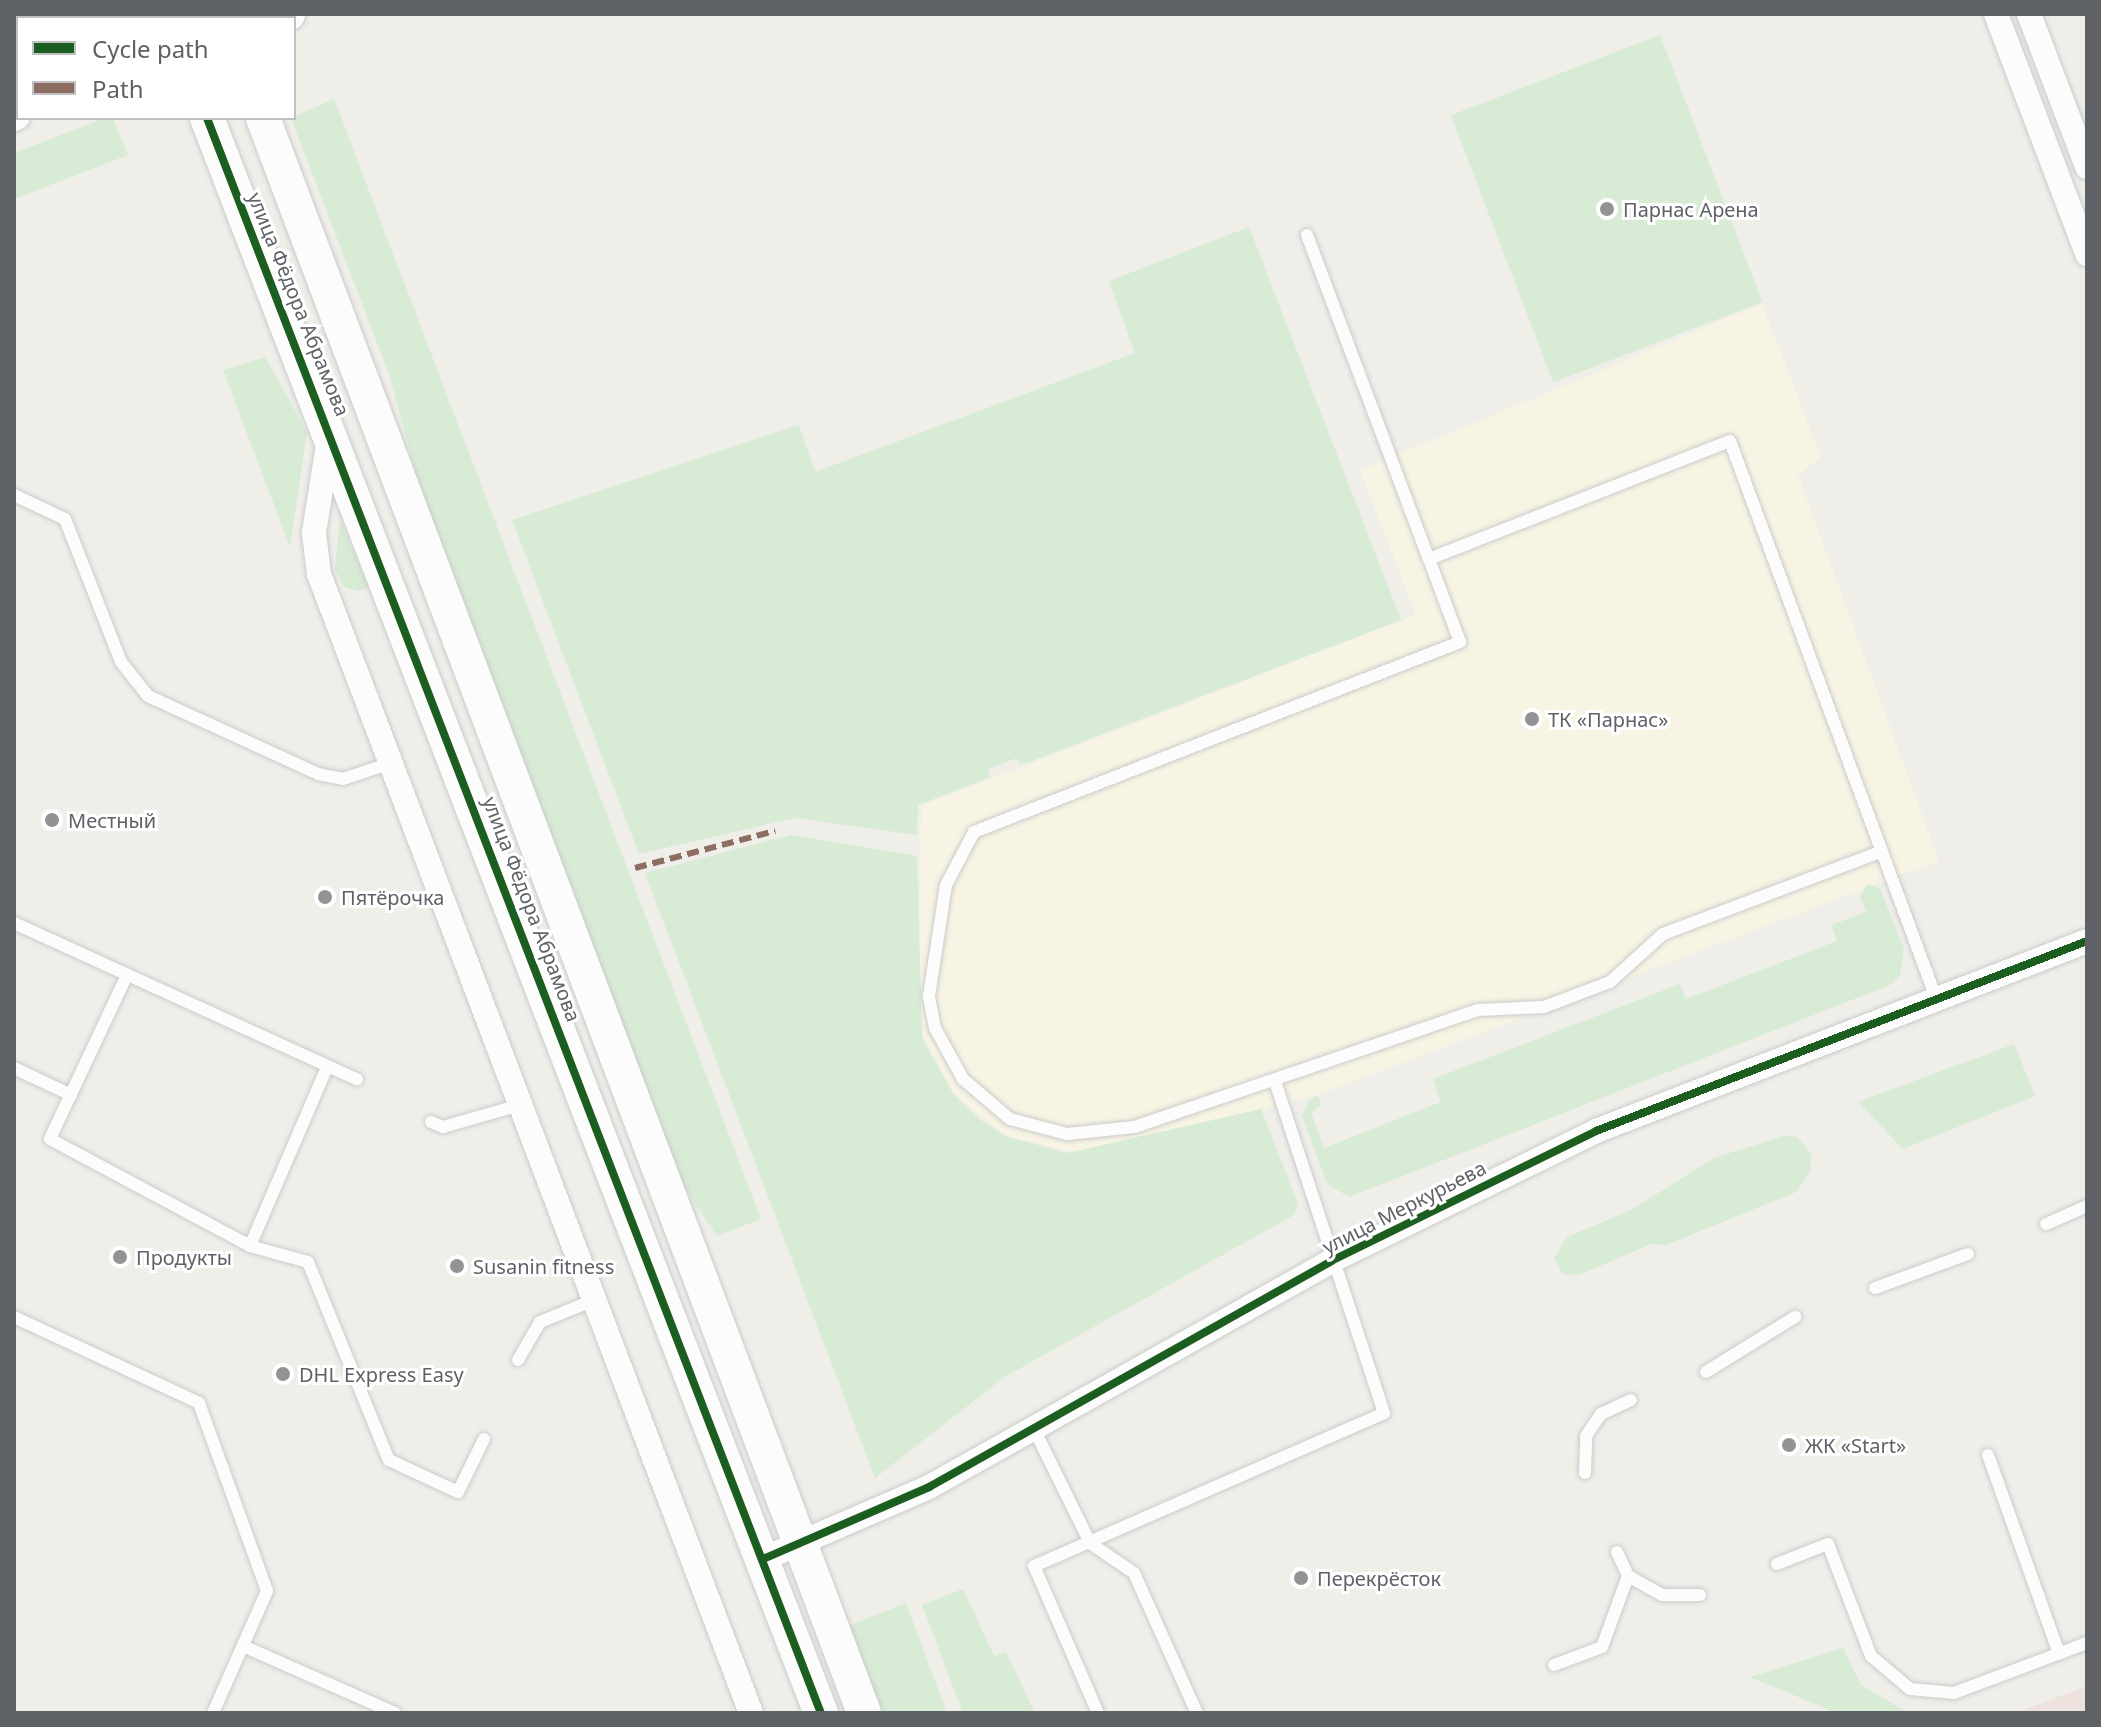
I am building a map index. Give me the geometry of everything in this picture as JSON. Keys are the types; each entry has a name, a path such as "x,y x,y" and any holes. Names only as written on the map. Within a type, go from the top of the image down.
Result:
{"street":[{"path":"1996,14 2087,254"},
{"path":"2029,14 2087,167"},
{"name":"улица Фёдора Абрамова","path":"208,120 331,427 821,1713"},
{"name":"улица Фёдора Абрамова","path":"264,120 864,1713"},
{"path":"331,427 315,554 391,763 751,1713"},
{"name":"улица Меркурьева","path":"763,1559 929,1487 1331,1261 1596,1131 2087,941"}],"lane":[{"path":"1307,235 1460,642 996,817 956,853 946,885 931,968 935,1028 963,1079 1010,1119 1067,1134 1093,1133 1276,1084 1478,1010 1544,1007 1610,982 1663,934 1880,852"},
{"path":"1429,559 1730,441 1936,998"},
{"path":"14,495 65,519 121,662 148,696 318,774 343,779 391,763"},
{"path":"14,923 357,1079"},
{"path":"127,975 50,1139 250,1246 308,1262 389,1460 458,1492 484,1439"},
{"path":"250,1246 327,1067"},
{"path":"14,1068 71,1095"},
{"path":"1098,1713 1034,1566 1384,1413 1331,1261 1276,1084"},
{"path":"431,1122 443,1127 520,1105"},
{"path":"2046,1224 2086,1211"},
{"path":"1875,1288 1968,1254"},
{"path":"518,1360 540,1322 594,1300"},
{"path":"14,1317 199,1403 267,1591 213,1713"},
{"path":"1706,1372 1795,1317"},
{"path":"1585,1473 1586,1436 1601,1414 1631,1400"},
{"path":"1034,1429 1090,1543 1134,1573 1197,1713"},
{"path":"1988,1455 2059,1653"},
{"path":"1777,1564 1828,1544 1871,1656 1910,1689 1954,1693 2087,1643"},
{"path":"1617,1552 1628,1576 1662,1595 1700,1595"},
{"path":"1554,1665 1602,1647 1628,1576"},
{"path":"243,1646 395,1713"}],"shaded area":[{"path":"1762,304 1821,457 1798,475 1939,861 1317,1095 1104,1149 1068,1151 1007,1136 955,1095 924,1038 919,1010 921,806 1416,615 1360,470"},
{"path":"2087,1686 2087,1713 2014,1713 2031,1707"}],"green space":[{"name":"Парнас Арена","path":"1660,35 1762,302 1553,382 1451,115"},
{"path":"334,99 761,1219 717,1236 679,1179 430,526 390,377 292,120 296,120 296,116"},
{"path":"100,120 114,120 128,155 14,199 14,153"},
{"path":"1249,227 1401,620 1021,765 1017,758 988,769 990,777 918,805 917,835 795,818 639,854 512,520 799,425 815,472 1135,353 1109,281"},
{"path":"265,357 307,432 290,547 223,370"},
{"path":"340,520 368,587 359,591 344,587 335,569"},
{"path":"791,835 917,856 922,1038 954,1095 979,1119 1007,1137 1068,1153 1261,1109 1298,1204 1294,1215 1006,1376 875,1478 645,873"},
{"path":"1867,884 1880,888 1904,949 1900,975 1890,985 1349,1197 1327,1184 1302,1116 1309,1100 1318,1096 1321,1105 1311,1113 1324,1148 1441,1102 1433,1079 1680,984 1686,999 1837,941 1832,925 1866,912 1860,896"},
{"path":"2014,1044 2035,1096 1903,1149 1858,1102"},
{"path":"1783,1136 1797,1137 1811,1153 1810,1172 1796,1192 1666,1245 1651,1244 1579,1275 1563,1274 1554,1258 1567,1237 1631,1210 1714,1158"},
{"path":"963,1589 994,1656 1006,1652 1035,1713 963,1713 922,1605"},
{"path":"906,1603 947,1713 881,1713 848,1626"},
{"path":"1843,1648 1861,1685 1908,1713 1837,1713 1750,1677"}],"marked path":[{"path":"635,868 775,831"}],"cycle path":[{"path":"208,120 821,1713"},
{"path":"763,1559 929,1487 1331,1261 1596,1131 2087,941"}],"place":[{"name":"Парнас Арена","path":"1607,209"},
{"name":"ТК «Парнас»","path":"1532,719"},
{"name":"Местный","path":"52,820"},
{"name":"Пятёрочка","path":"325,897"},
{"name":"Продукты","path":"120,1257"},
{"name":"Susanin fitness","path":"457,1266"},
{"name":"DHL Express Easy","path":"283,1374"},
{"name":"ЖК «Start»","path":"1789,1445"},
{"name":"Перекрёсток","path":"1301,1578"}]}
